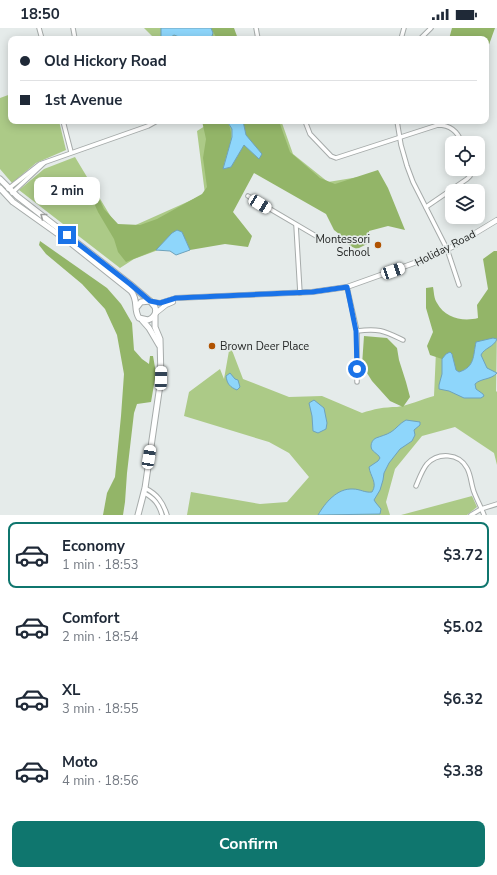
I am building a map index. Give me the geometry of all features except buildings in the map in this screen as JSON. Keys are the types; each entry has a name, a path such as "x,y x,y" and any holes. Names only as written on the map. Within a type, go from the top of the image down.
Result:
{"main road":[{"path":"0,179 11,190 151,302 155,307 155,327 160,339 159,345"},
{"path":"4,192 13,202 72,244 131,291 135,297 137,307 136,313 149,328 159,345 161,355 161,378 144,491 138,515"},
{"path":"137,307 141,302 151,302"},
{"path":"139,318 148,320 155,314"}],"street":[{"path":"423,36 431,28"},
{"path":"64,124 71,152"},
{"path":"4,192 11,190 44,163 152,124"},
{"path":"306,124 310,134 331,156 336,158 426,129 444,125 456,132 458,136"},
{"path":"397,124 399,138 407,166 447,249 459,285"},
{"path":"426,207 470,176"},
{"path":"248,196 316,236"},
{"name":"Holiday Road","path":"151,302 160,303 176,298 300,293 347,287 413,264 447,249 497,220"},
{"path":"296,225 300,293"},
{"path":"347,287 356,331 358,382"},
{"name":"Holiday Road","path":"155,314 166,305 179,299"},
{"path":"356,331 383,331 403,340"},
{"path":"416,486 425,467 432,460 444,455 453,457 461,461 467,468 474,492 484,515"},
{"path":"144,491 157,503 162,515"},
{"path":"144,491 152,492 160,499 166,515"},
{"path":"471,515 481,509 497,504"}],"green space":[{"path":"144,28 227,28 230,36 152,36"},
{"path":"211,28 234,28 237,36 215,36"},
{"path":"452,28 495,28 489,45 489,36 450,36"},
{"path":"8,95 8,124 60,124 66,150 36,163 12,183 0,169 0,98"},
{"path":"203,124 228,124 231,139 223,169 231,167 244,145 259,159 246,135 244,124 280,124 290,152 320,178 335,184 378,170 388,188 405,230 388,226 369,231 369,243 357,249 350,246 343,237 334,230 326,214 254,173 233,212 252,236 248,247 225,244 190,250 185,239 172,233 156,250 126,262 118,252 114,239 98,212 85,183 91,181 104,209 118,224 140,225 157,219 202,194 207,187 203,158 206,139"},
{"path":"208,124 282,124 293,154 328,182 377,174 385,194 253,169 220,227 134,259 120,268 19,190 44,169 75,157 120,232 205,194 197,131"},
{"path":"40,241 107,288 121,304 132,323 134,350 149,364 150,356 153,356 156,373 151,402 137,404 134,413 123,515 103,515 107,493 115,477 121,416 124,374 117,335 105,309 82,284 46,254 39,245"},
{"path":"494,251 497,251 497,339 493,338 474,350 471,364 466,369 459,372 456,370 452,354 446,354 442,359 430,355 427,346 433,332 426,308 426,288 433,287 436,301 440,308 455,318 478,318 477,305 488,289 483,259"},
{"path":"497,328 497,465 494,453 455,427 422,436 395,469 386,502 390,515 187,515 191,492 260,504 287,502 309,477 289,453 269,442 184,416 189,392 220,369 224,379 230,345 243,379 289,397 322,396 362,413 379,408 410,404 434,396 436,351"},
{"path":"364,336 387,338 397,348 410,397 403,407 390,401 372,381 362,365"},
{"path":"472,496 477,507 467,515 401,515"}],"water":[{"path":"161,28 211,28 213,33 212,36 161,36"},
{"path":"229,124 244,124 246,135 262,154 259,159 244,145 231,167 223,169 232,137 232,129"},
{"path":"177,230 182,232 190,250 176,255 170,251 156,250 172,233"},
{"path":"493,338 497,339 496,342 481,355 487,368 497,373 492,377 475,384 476,389 484,396 481,398 464,398 449,391 439,389 442,374 442,359 446,354 450,352 452,354 456,370 459,372 471,364 476,342"},
{"path":"230,373 235,379 238,380 240,387 237,390 227,381 226,376"},
{"path":"314,400 324,408 327,423 326,429 318,433 313,431 309,403"},
{"path":"406,420 420,422 420,425 414,430 415,435 412,441 400,449 389,463 384,473 380,490 374,500 381,509 380,514 318,515 332,497 342,491 353,489 372,492 374,489 374,483 369,467 380,458 372,450 372,442 373,440 391,432"}],"place":[{"name":"Montessori School","path":"378,245"},
{"name":"Brown Deer Place","path":"212,346"}],"route":[{"path":"67,235 152,302 160,303 176,298 235,297 312,292 347,287 356,331 357,369"}]}
